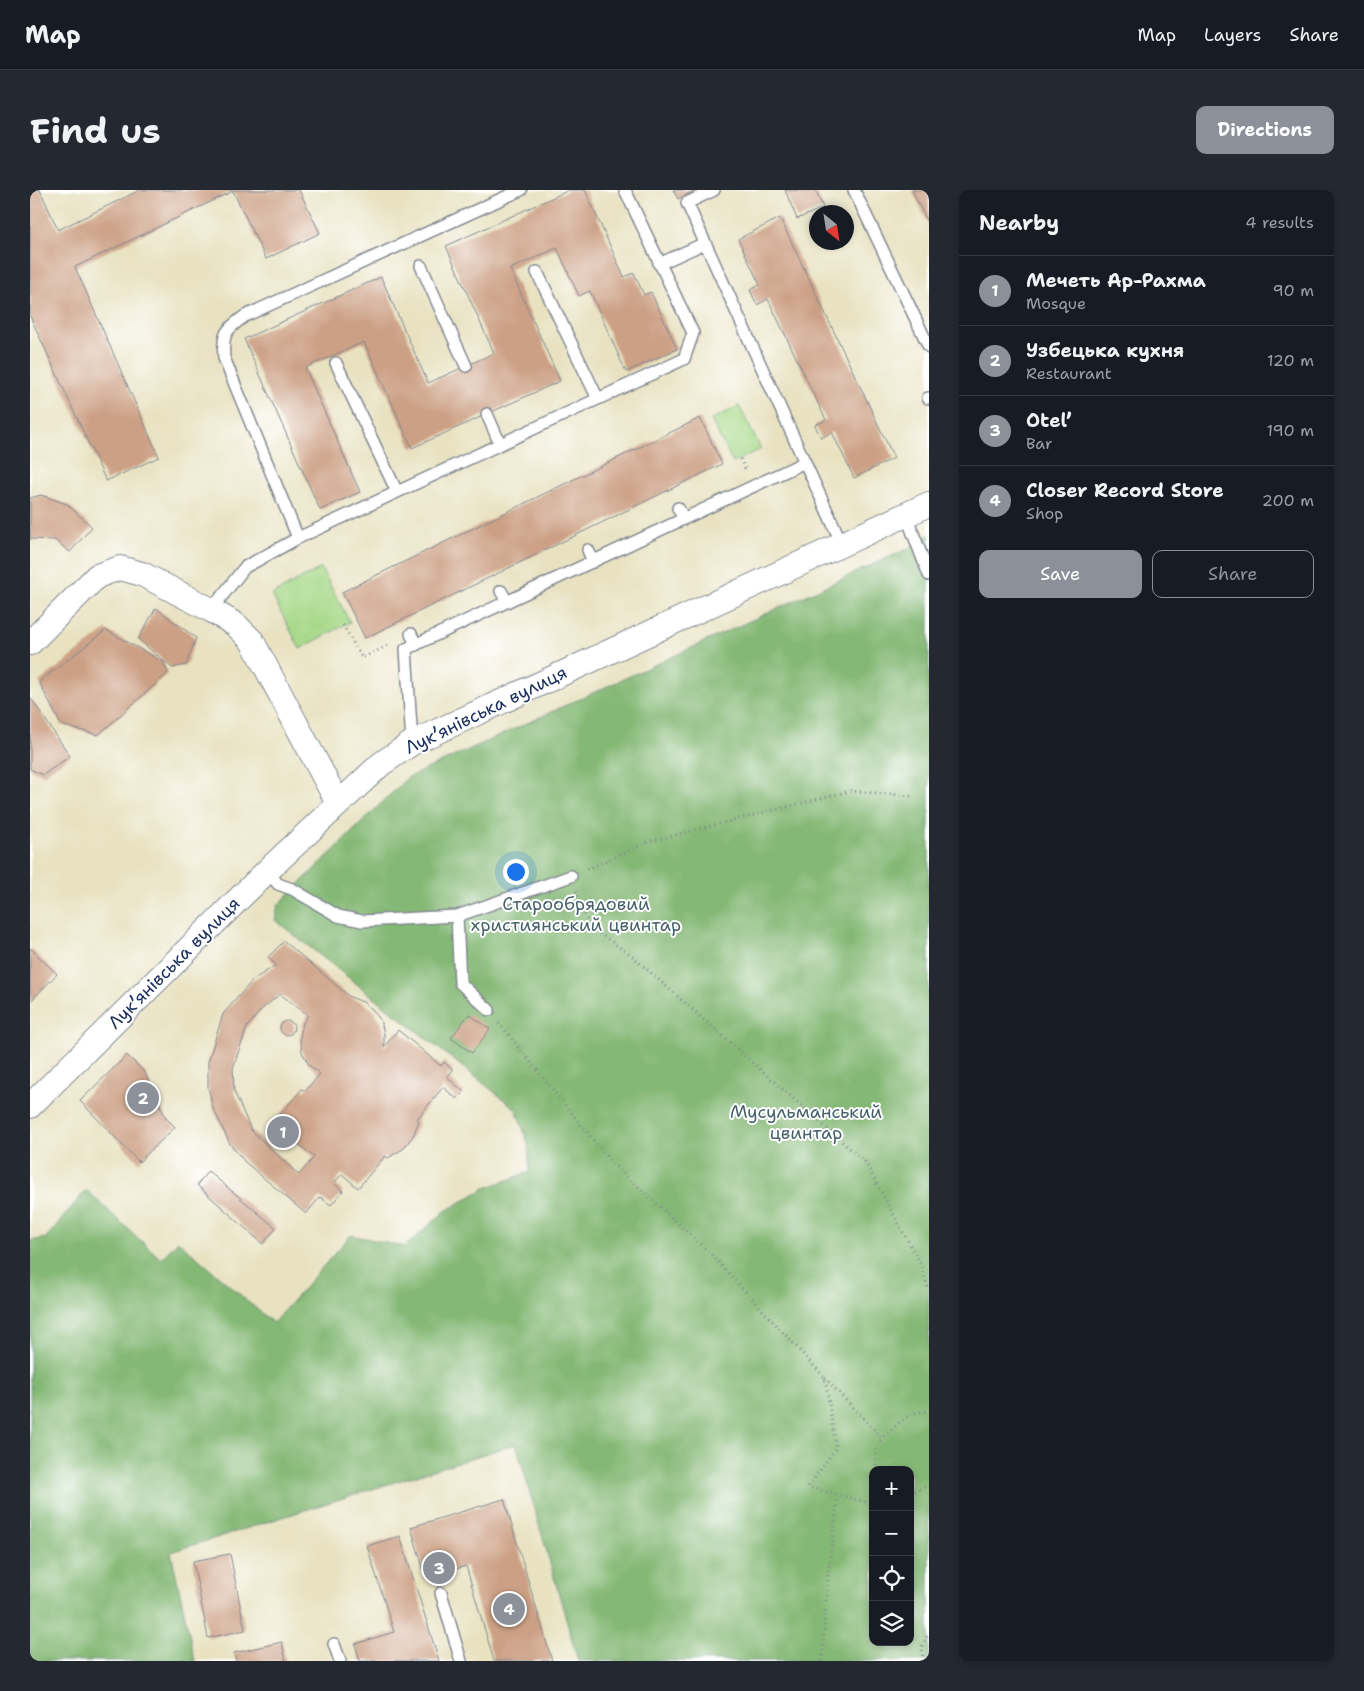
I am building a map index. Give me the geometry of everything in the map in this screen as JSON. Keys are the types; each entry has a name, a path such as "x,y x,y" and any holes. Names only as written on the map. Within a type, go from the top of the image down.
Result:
{"street":[{"name":"Лукʼянівська вулиця","path":"30,1106 267,871 381,764 412,743 929,504"},
{"path":"30,643 98,576 120,568 142,574 211,610 236,625 252,641 338,804"}],"lane":[{"path":"298,538 224,358 222,339 229,327 245,316 520,190"},
{"path":"211,610 245,567 298,538 684,359 693,334 626,190"},
{"path":"714,190 686,203 842,544"},
{"path":"854,190 929,347"},
{"path":"659,264 705,244"},
{"path":"421,266 466,366"},
{"path":"537,272 598,399"},
{"path":"336,363 397,492"},
{"path":"487,414 500,444"},
{"path":"412,743 406,650 805,462"},
{"path":"678,508 684,519"},
{"path":"906,515 929,575"},
{"path":"588,550 593,562"},
{"path":"501,591 507,602"},
{"path":"411,634 416,645"},
{"path":"267,871 278,884 292,889 338,916 362,921 457,916 571,876"},
{"path":"457,916 460,983 489,1010"},
{"path":"441,1593 461,1661"},
{"path":"334,1644 340,1661"}],"path":[{"path":"740,459 748,475"},
{"path":"343,626 362,658"},
{"path":"911,796 850,791 648,842 571,876 589,926 632,956 865,1162 921,1265 929,1291"},
{"path":"489,1010 611,1162 709,1252 882,1438"},
{"path":"825,1378 836,1448 808,1487 869,1503"},
{"path":"876,1466 876,1450 882,1438 910,1413 929,1411"},
{"path":"914,1492 929,1486"},
{"path":"822,1661 828,1575 838,1494"},
{"path":"923,1661 922,1646 929,1632"}],"green space":[{"path":"739,406 761,449 733,463 711,420"},
{"path":"929,535 929,1661 578,1661 516,1444 171,1552 195,1661 30,1661 30,1241 46,1238 86,1190 161,1259 178,1241 273,1323 351,1235 405,1247 444,1212 485,1188 530,1172 528,1143 516,1109 275,920 278,905 407,778 907,549"},
{"path":"321,568 350,622 300,649 272,595"}],"building":[{"path":"30,190 40,190 58,230 140,190 299,190 320,233 266,259 233,191 75,267 159,457 106,481 30,316"},
{"path":"569,190 585,190 624,277 634,273 644,295 651,292 677,349 626,372 590,291 579,296 557,248 510,269 560,381 412,448 364,342 305,368 360,492 320,510 244,339 381,277 428,383 466,366 494,353 446,246"},
{"path":"673,190 696,190 678,199"},
{"path":"785,190 816,190 822,205 809,205 809,214 797,219"},
{"path":"912,190 929,190 929,226"},
{"path":"780,218 894,458 854,478 832,432 821,438 815,425 826,420 768,299 757,305 750,290 760,285 738,239"},
{"path":"700,418 722,464 365,638 342,592"},
{"path":"41,495 67,504 92,527 70,552 55,540 30,539 30,498"},
{"path":"156,608 196,638 186,665 172,668 138,639"},
{"path":"106,630 163,662 168,673 98,735 61,725 39,682"},
{"path":"30,697 70,756 43,775 30,769"},
{"path":"284,941 350,997 363,1002 373,1010 381,1021 384,1047 398,1030 441,1066 444,1062 453,1070 447,1077 464,1092 457,1099 443,1087 417,1119 419,1121 413,1136 403,1149 388,1158 385,1156 358,1188 342,1174 334,1183 343,1191 331,1205 320,1197 306,1214 245,1162 230,1144 213,1108 208,1087 208,1062 223,1014 253,980 276,965 268,957","holes":["280,994 308,1015 303,1023 300,1037 302,1052 309,1065 320,1074 305,1091 302,1089 273,1123 314,1157 299,1175 251,1130 234,1091 233,1068 247,1027 262,1009"]},
{"path":"30,948 57,974 30,1002"},
{"path":"469,1014 490,1029 472,1053 451,1038"},
{"path":"284,1021 290,1021 294,1028 290,1035 284,1035 280,1031 280,1025"},
{"path":"127,1055 145,1073 166,1118 175,1127 139,1162 80,1101"},
{"path":"208,1171 276,1228 263,1244 197,1185"},
{"path":"504,1499 552,1661 494,1661 466,1566 426,1578 411,1527"},
{"path":"400,1536 439,1661 360,1661 355,1644 394,1632 367,1546"},
{"path":"230,1554 245,1630 208,1638 193,1561"},
{"path":"282,1642 286,1661 236,1661 234,1653"}],"place":[{"name":"Узбецька кухня","path":"143,1098"},
{"name":"Мечеть Ар-Рахма","path":"283,1132"},
{"name":"Otel’","path":"439,1568"},
{"name":"Closer Record Store","path":"509,1609"}],"park label":[{"name":"Старообрядовий християнський цвинтар","path":"576,914"},
{"name":"Мусульманський цвинтар","path":"806,1122"}]}
